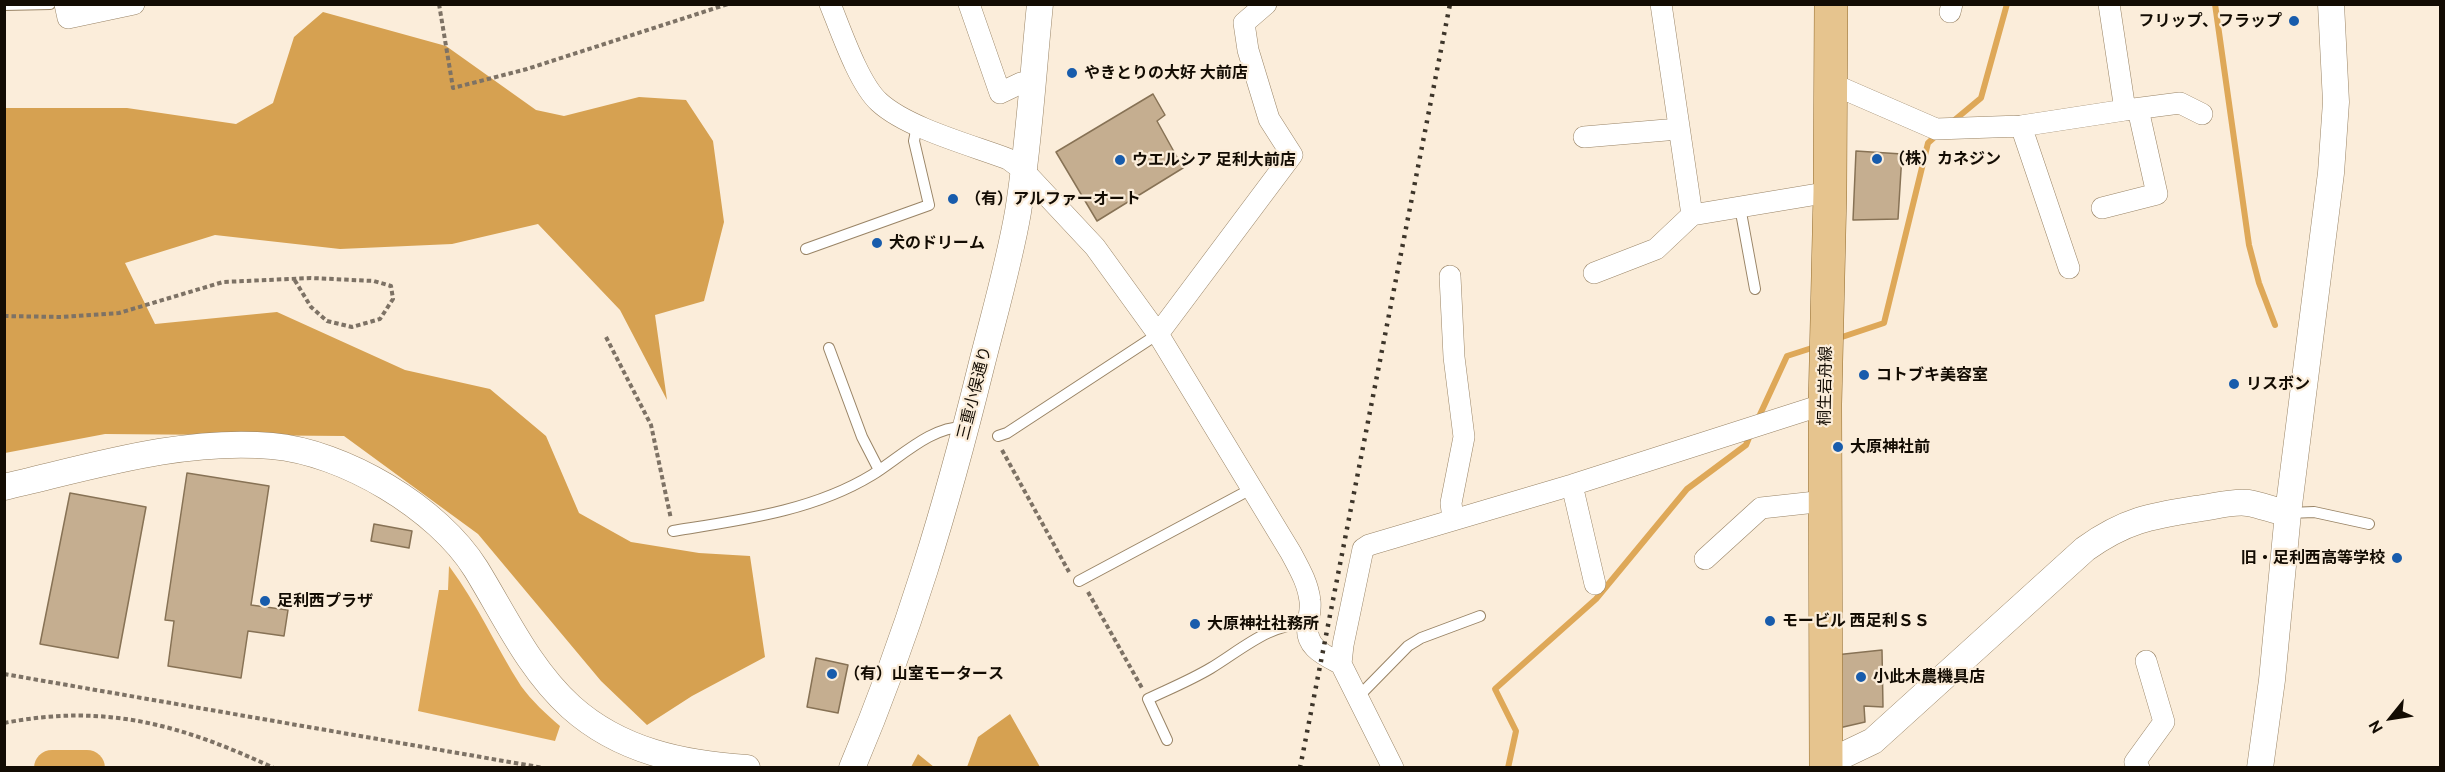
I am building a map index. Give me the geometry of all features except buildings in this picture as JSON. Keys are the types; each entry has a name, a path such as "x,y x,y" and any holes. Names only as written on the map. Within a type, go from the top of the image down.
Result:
{"main road":[{"name":"桐生岩舟線","path":"1821,766 1831,4"}],"street":[{"path":"65,4 68,18 134,4"},
{"path":"830,4 863,80 878,101 900,118 1008,159 1023,170 1095,247 1158,334 1291,553 1306,582 1311,604 1308,624 1311,644 1321,653 1341,664"},
{"path":"969,4 1000,93 1021,83 1032,83"},
{"name":"三重小俣通り","path":"852,768 876,711 918,597 966,427 1013,236 1023,170 1040,4"},
{"path":"1158,334 1292,155 1269,119 1248,50 1244,23 1266,4"},
{"path":"1661,4 1692,215"},
{"path":"2102,208 2157,194 2131,110 2109,4"},
{"path":"2260,768 2272,680 2288,513 2331,173 2336,102 2331,4"},
{"path":"1830,83 1936,129 2021,126 2180,104 2202,114"},
{"path":"2021,126 2069,268"},
{"path":"1584,137 1678,129"},
{"path":"1594,273 1656,249 1692,215 1830,192"},
{"path":"1450,276 1454,357 1464,437 1451,503 1453,519"},
{"path":"1393,768 1341,664 1363,549 1369,544 1572,485 1825,404"},
{"path":"4,487 113,461 203,446 240,444 274,446 298,449 319,456 364,474 384,486 430,517 447,533 462,548 544,677 572,708 596,726 619,740 672,759 747,768"},
{"path":"1572,485 1595,584"},
{"path":"1705,559 1761,508 1825,501"},
{"path":"1821,766 1873,741 2085,549 2104,535 2125,524 2147,517 2231,503 2248,503 2288,513"},
{"path":"2139,768 2135,762 2164,722 2146,661"}],"lane":[{"path":"4,5 50,4"},
{"path":"806,249 929,205 914,141 917,125"},
{"path":"1740,207 1755,289"},
{"path":"998,436 1007,433 1158,334"},
{"path":"828,348 862,437 879,470"},
{"path":"673,531 731,522 807,504 836,493 879,470 938,432 951,427 966,427"},
{"path":"1079,581 1253,488"},
{"path":"2288,513 2314,512 2369,524"},
{"path":"1358,697 1408,646 1421,638 1480,616"},
{"path":"1167,740 1148,699 1210,669 1263,635 1293,623 1308,624"}],"path":[{"path":"439,4 453,88 527,69 728,4"},
{"path":"4,316 61,317 119,313 224,282 294,279 374,281 391,286 393,299 380,319 352,327 327,321 311,307 294,279"},
{"path":"606,337 651,425 673,531"},
{"path":"4,674 544,768"},
{"path":"4,723 46,716 84,714 142,721 203,737 274,768"}],"shaded area":[{"path":"323,12 446,46 536,110 564,116 639,97 686,100 713,141 724,222 704,301 655,315 667,400 620,310 538,224 452,244 340,249 215,235 125,263 155,324 277,312 405,370 490,389 546,436 579,513 631,542 699,553 750,556 765,657 692,696 647,725 601,681 478,534 344,436 105,434 5,453 5,108 127,108 236,124 273,103 294,37"},
{"path":"449,566 469,595 521,686 560,726 555,741 418,711 439,590 448,590"},
{"path":"1010,714 1040,767 967,767 978,737"},
{"path":"918,754 934,767 911,767"}],"waterway":[{"path":"1951,123 1981,98 2007,4"},
{"path":"2215,4 2249,245 2259,283 2275,325"},
{"path":"1836,339 1884,323 1928,143 1939,133"},
{"path":"1757,421 1787,356 1815,347"},
{"path":"1508,768 1516,731 1495,689 1596,599 1687,489 1746,445 1751,433"},
{"path":"52,768 87,768"}],"railway":[{"path":"1300,768 1450,4"}],"place":[{"name":"フリップ、フラップ","path":"2294,21"},
{"name":"やきとりの大好 大前店","path":"1072,73"},
{"name":"（株）カネジン","path":"1877,159"},
{"name":"ウエルシア 足利大前店","path":"1120,160"},
{"name":"（有）アルファーオート","path":"953,199"},
{"name":"犬のドリーム","path":"877,243"},
{"name":"コトブキ美容室","path":"1864,375"},
{"name":"リスボン","path":"2234,384"},
{"name":"大原神社前","path":"1838,447"},
{"name":"旧・足利西高等学校","path":"2397,558"},
{"name":"足利西プラザ","path":"265,601"},
{"name":"モービル 西足利ＳＳ","path":"1770,621"},
{"name":"大原神社社務所","path":"1195,624"},
{"name":"（有）山室モータース","path":"832,674"},
{"name":"小此木農機具店","path":"1861,677"}]}
